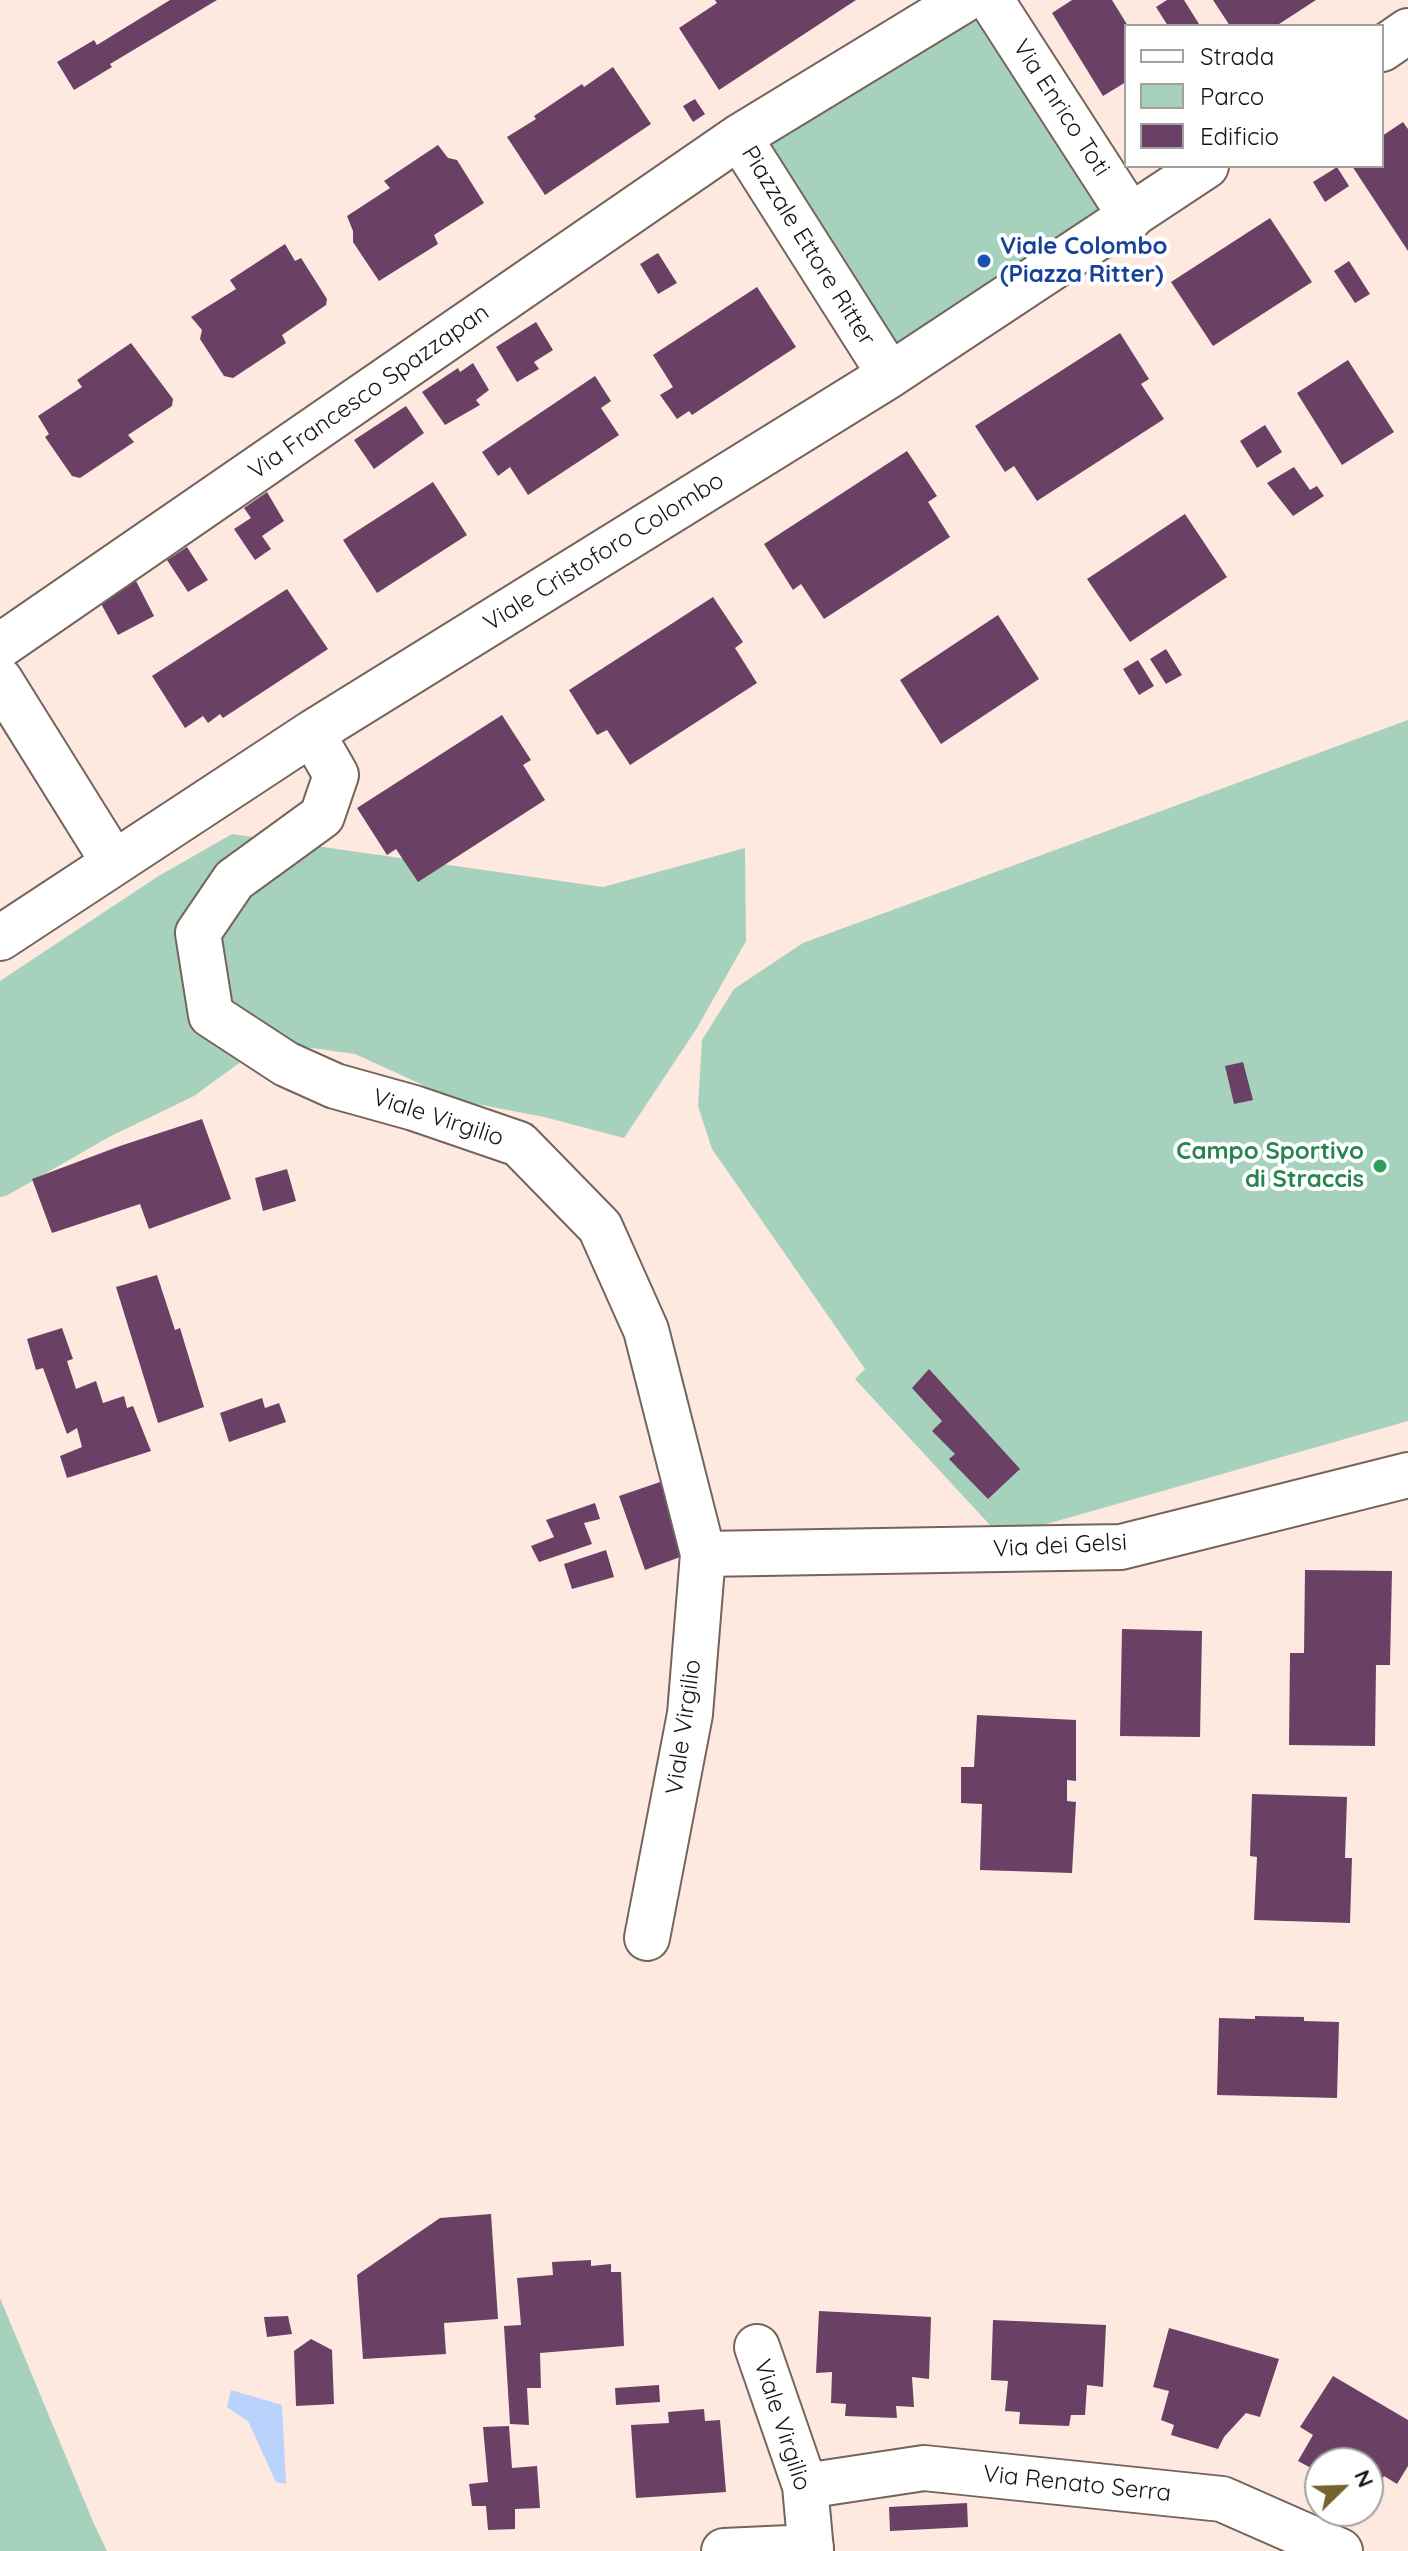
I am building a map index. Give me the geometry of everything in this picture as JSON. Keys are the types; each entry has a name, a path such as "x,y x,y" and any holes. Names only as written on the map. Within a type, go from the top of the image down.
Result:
{"street":[{"name":"Piazzale Ettore Ritter","path":"890,375 739,137 964,0"},
{"name":"Via Enrico Toti","path":"991,0 1131,217"},
{"path":"1384,48 1408,31"},
{"name":"Via Francesco Spazzapan","path":"0,646 739,137"},
{"name":"Viale Cristoforo Colombo","path":"0,938 312,733 890,375 1203,168"},
{"path":"0,680 114,863"},
{"name":"Viale Virgilio","path":"312,733 336,775 322,816 234,880 198,933 211,1015 286,1064 335,1086 414,1108 519,1144 600,1227 646,1330 703,1554 690,1714 647,1938"},
{"name":"Via dei Gelsi","path":"703,1554 1121,1547 1408,1475"},
{"name":"Viale Virgilio","path":"757,2347 805,2486 811,2549"},
{"name":"Via Renato Serra","path":"805,2486 924,2468 1222,2499 1340,2551"},
{"path":"724,2551 811,2549"}],"green space":[{"path":"964,0 1131,217 890,375 739,137"},
{"path":"1408,720 1408,1421 1001,1537 855,1379 865,1369 712,1149 698,1106 702,1040 734,989 803,943"},
{"path":"232,834 603,887 745,848 746,941 697,1028 624,1138 544,1117 456,1100 355,1054 268,1042 194,1096 109,1137 0,1197 0,981 157,877"},
{"path":"0,2298 94,2524 107,2551 0,2551"}],"water":[{"path":"231,2390 282,2405 286,2484 276,2482 248,2421 227,2407"}],"building":[{"path":"170,0 217,0 110,64 112,67 74,90 57,62 94,40 97,45"},
{"path":"715,0 856,0 719,90 679,28 717,3"},
{"path":"1072,0 1112,0 1127,24 1124,24 1124,83 1103,96 1052,13"},
{"path":"1167,0 1184,0 1199,24 1167,24 1156,7"},
{"path":"1213,0 1316,0 1279,24 1229,24"},
{"path":"613,67 651,124 545,195 507,137 582,84 584,87"},
{"path":"695,99 705,114 693,122 683,106"},
{"path":"1403,122 1408,129 1408,251 1353,168 1384,168 1384,135"},
{"path":"438,145 448,158 457,160 484,203 434,235 438,244 379,281 353,242 353,231 347,216 390,188 384,181"},
{"path":"1338,168 1349,186 1325,202 1313,182"},
{"path":"1270,218 1312,282 1213,346 1171,282"},
{"path":"285,244 295,261 301,258 327,299 326,305 282,335 286,343 233,378 224,376 200,339 202,330 191,317 236,289 230,280"},
{"path":"658,253 677,283 658,294 640,264"},
{"path":"1349,261 1370,294 1355,303 1334,271"},
{"path":"757,287 796,347 692,415 689,411 677,419 660,395 673,387 653,355"},
{"path":"536,322 553,350 534,362 539,369 517,382 496,347"},
{"path":"1120,333 1149,379 1141,384 1164,419 1037,501 1014,466 1005,472 975,426"},
{"path":"131,343 173,399 172,406 128,435 134,442 80,478 72,476 45,437 49,434 38,416 82,387 77,380"},
{"path":"1348,360 1394,432 1342,465 1297,393"},
{"path":"473,363 489,390 476,400 480,405 445,425 422,392 458,368 460,372"},
{"path":"595,376 611,401 601,408 619,435 528,495 510,467 498,476 482,452"},
{"path":"406,406 424,433 374,469 354,440"},
{"path":"1265,425 1282,452 1257,468 1240,441"},
{"path":"907,451 937,496 928,502 950,537 824,619 801,584 793,590 764,544"},
{"path":"1294,467 1310,490 1317,486 1324,496 1293,516 1267,483"},
{"path":"433,482 467,535 377,593 343,540"},
{"path":"267,492 284,521 262,536 271,549 255,560 234,529 251,518 244,508"},
{"path":"1185,514 1227,577 1130,642 1087,579"},
{"path":"187,547 208,580 188,592 167,560"},
{"path":"136,581 154,616 118,635 99,600"},
{"path":"287,589 328,649 223,718 220,714 208,723 203,716 185,728 152,676"},
{"path":"713,597 743,642 735,648 757,683 630,765 607,730 597,735 569,690"},
{"path":"998,615 1039,679 941,744 900,680"},
{"path":"1166,649 1182,675 1166,684 1150,659"},
{"path":"1138,660 1154,686 1139,695 1123,669"},
{"path":"502,715 531,760 523,765 545,800 418,882 396,849 387,855 357,808"},
{"path":"1243,1062 1253,1100 1234,1104 1225,1066"},
{"path":"202,1119 231,1199 149,1229 140,1204 52,1233 32,1179"},
{"path":"287,1169 296,1201 263,1211 255,1178"},
{"path":"157,1275 175,1330 180,1328 204,1407 158,1423 116,1287"},
{"path":"62,1328 73,1359 67,1361 76,1389 96,1381 103,1403 124,1396 127,1408 133,1406 151,1451 67,1478 60,1456 82,1447 77,1428 67,1434 43,1368 36,1370 27,1339"},
{"path":"929,1369 1020,1469 988,1499 949,1459 955,1454 932,1431 942,1421 912,1388"},
{"path":"262,1398 265,1408 279,1403 286,1422 229,1442 220,1413"},
{"path":"666,1480 691,1553 645,1570 619,1496"},
{"path":"595,1503 600,1519 584,1523 592,1544 539,1562 531,1546 554,1537 546,1520"},
{"path":"606,1550 614,1577 572,1589 564,1564"},
{"path":"1305,1570 1392,1571 1390,1665 1376,1665 1375,1746 1289,1745 1290,1653 1304,1653"},
{"path":"1122,1629 1202,1631 1200,1737 1120,1736"},
{"path":"977,1715 1076,1720 1076,1781 1067,1780 1067,1801 1076,1802 1072,1873 980,1870 982,1804 961,1803 961,1767 974,1767"},
{"path":"1252,1794 1347,1797 1345,1858 1352,1858 1350,1923 1254,1920 1257,1857 1250,1856"},
{"path":"1255,2016 1304,2017 1304,2021 1339,2022 1337,2098 1217,2095 1219,2018 1255,2019"},
{"path":"491,2214 498,2319 444,2323 446,2354 363,2359 357,2275 440,2218"},
{"path":"591,2260 591,2266 611,2264 611,2272 621,2272 624,2346 540,2353 541,2388 527,2388 529,2425 510,2424 504,2326 521,2325 517,2278 553,2275 552,2262"},
{"path":"819,2311 931,2317 929,2379 912,2377 914,2407 896,2406 897,2418 845,2416 846,2404 831,2403 832,2372 816,2373"},
{"path":"288,2316 292,2334 267,2337 264,2317"},
{"path":"993,2320 1106,2325 1103,2387 1087,2385 1085,2415 1071,2415 1069,2426 1019,2424 1020,2412 1005,2411 1008,2381 991,2380"},
{"path":"1169,2328 1279,2359 1260,2417 1246,2413 1224,2437 1218,2449 1171,2435 1174,2425 1161,2420 1169,2391 1153,2387"},
{"path":"311,2339 332,2350 334,2404 296,2406 294,2351"},
{"path":"1333,2376 1408,2420 1408,2466 1397,2484 1384,2476 1384,2447 1306,2447 1313,2435 1300,2427"},
{"path":"659,2385 660,2402 616,2405 615,2388"},
{"path":"704,2409 705,2421 720,2420 726,2492 636,2498 631,2425 669,2423 668,2412"},
{"path":"509,2426 512,2468 537,2466 540,2508 515,2509 515,2529 488,2530 486,2506 472,2506 469,2484 488,2482 483,2427"},
{"path":"1304,2451 1304,2464 1298,2461"},
{"path":"967,2503 968,2527 890,2531 889,2507"}],"place":[{"name":"Viale Colombo (Piazza Ritter)","path":"984,261"},
{"name":"Campo Sportivo di Straccis","path":"1380,1166"}]}
